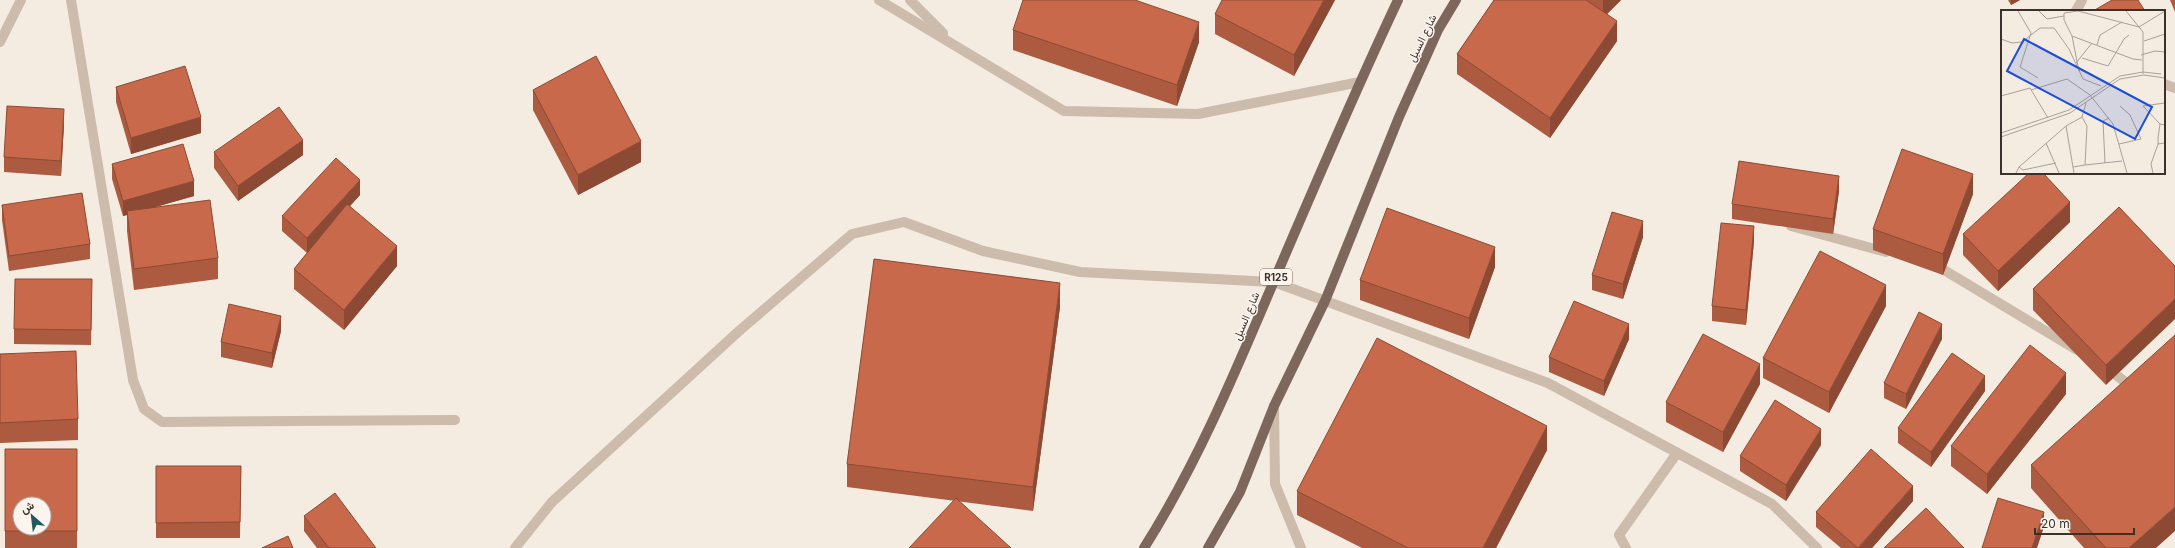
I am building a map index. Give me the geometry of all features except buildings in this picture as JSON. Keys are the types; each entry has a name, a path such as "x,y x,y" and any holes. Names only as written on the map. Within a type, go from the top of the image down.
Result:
{"main road":[{"name":"شارع السبل","path":"1144,548 1196,458 1234,377 1360,82 1398,0"},
{"name":"شارع السبل","path":"1208,548 1240,492 1274,406 1325,301 1398,117 1438,30 1456,0"}],"street":[{"path":"0,42 22,0"},
{"path":"71,0 133,380 144,409 162,422 455,420"},
{"path":"879,0 1064,111 1198,114 1360,82"},
{"path":"910,0 952,43"},
{"path":"2077,10 2082,0"},
{"path":"2165,84 2175,88"},
{"path":"515,548 552,502 738,331 852,234 904,222 983,251 1080,272 1274,282 1548,383 1772,504 1817,548"},
{"path":"1783,224 1895,255"},
{"path":"1925,263 1940,267 2092,358 2145,397"},
{"path":"1274,406 1275,484 1301,548"},
{"path":"1626,548 1619,535 1677,453"}]}
